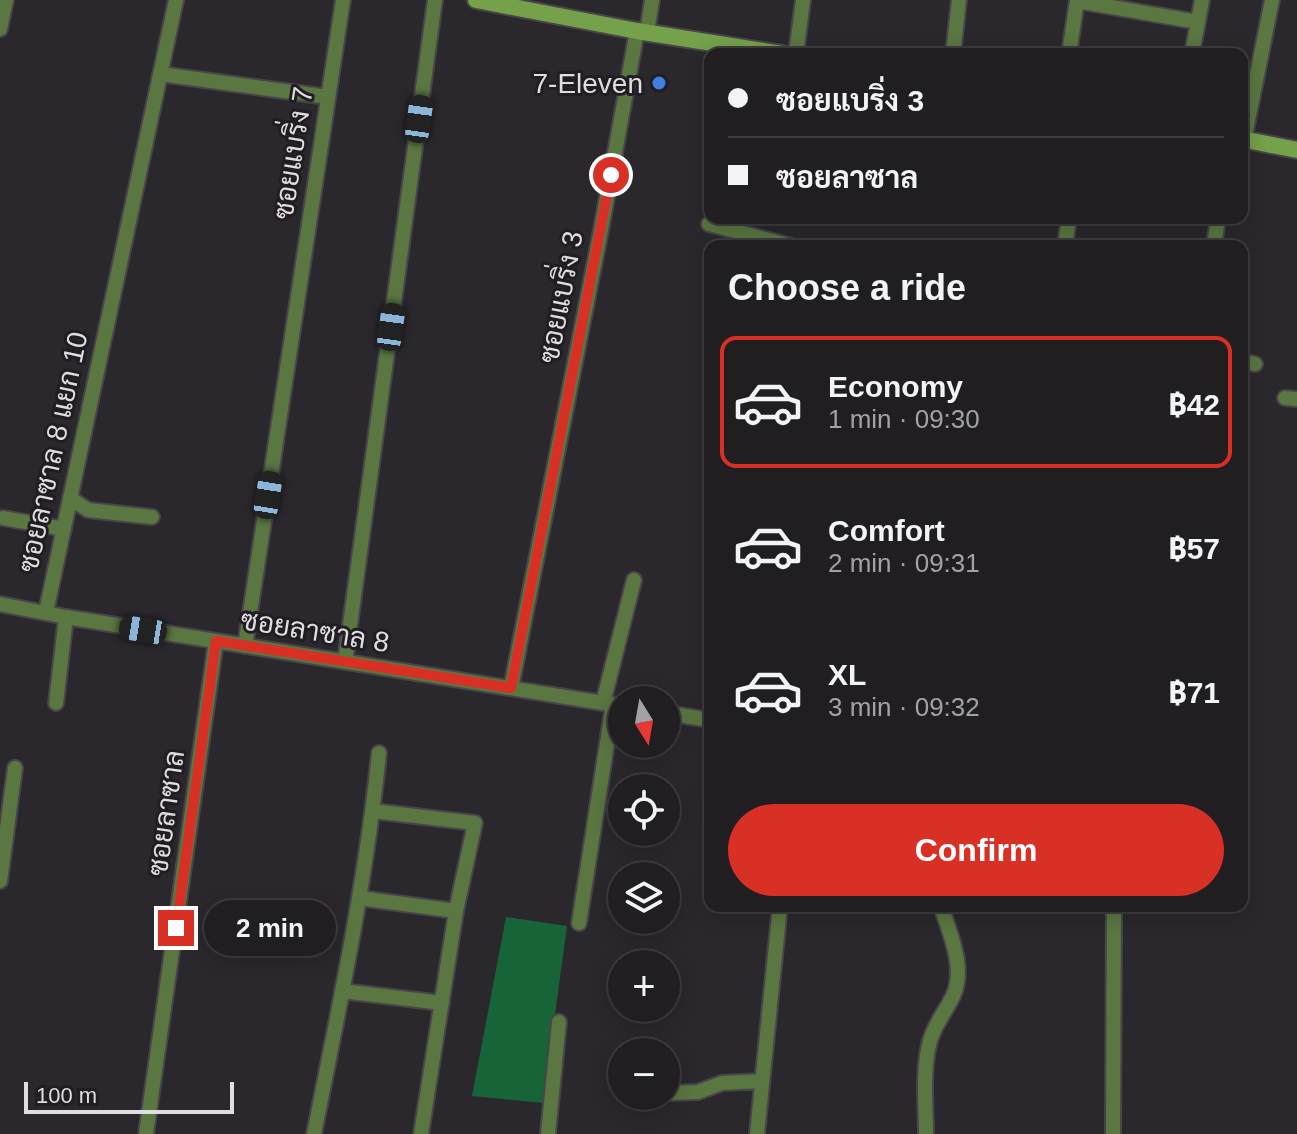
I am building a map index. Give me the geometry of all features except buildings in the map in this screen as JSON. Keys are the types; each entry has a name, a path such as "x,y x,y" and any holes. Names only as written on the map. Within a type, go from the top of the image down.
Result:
{"main road":[{"path":"476,0 508,3 642,32 744,48"},
{"path":"1248,141 1297,150"}],"street":[{"path":"0,29 6,0"},
{"name":"ซอยลาซาล 8 แยก 10","path":"46,612 176,0"},
{"name":"ซอยแบริ่ง 7","path":"245,646 343,0"},
{"path":"345,662 435,0"},
{"name":"ซอยแบริ่ง 3","path":"511,688 642,32 652,0"},
{"path":"797,48 803,0"},
{"path":"954,48 959,0"},
{"path":"1070,48 1077,0 1198,22"},
{"path":"1193,48 1202,0"},
{"path":"1248,116 1272,0"},
{"path":"160,74 328,97"},
{"path":"709,224 769,240"},
{"path":"1215,239 1217,224"},
{"path":"70,498 88,510 152,517"},
{"path":"3,518 64,529"},
{"path":"616,686 634,580"},
{"name":"ซอยลาซาล 8","path":"0,604 608,704"},
{"path":"56,703 66,617"},
{"name":"ซอยลาซาล","path":"146,1134 216,641"},
{"path":"680,715 704,719"},
{"path":"579,923 608,737"},
{"path":"314,1134 359,898 379,753"},
{"path":"0,881 15,768"},
{"path":"373,811 475,823 456,911 421,1134"},
{"path":"359,898 456,911"},
{"path":"757,1134 779,912"},
{"path":"926,1134 930,1038 955,992 958,976 956,955 943,912"},
{"path":"1113,1134 1114,912"},
{"path":"342,991 442,1003"},
{"path":"548,1134 559,1022"},
{"path":"680,1093 698,1092 722,1083 762,1081"}],"green space":[{"path":"506,917 567,926 543,1103 472,1096"}],"place":[{"name":"7-Eleven","path":"659,83"}],"route":[{"path":"176,928 216,641 511,688 611,175"}]}
